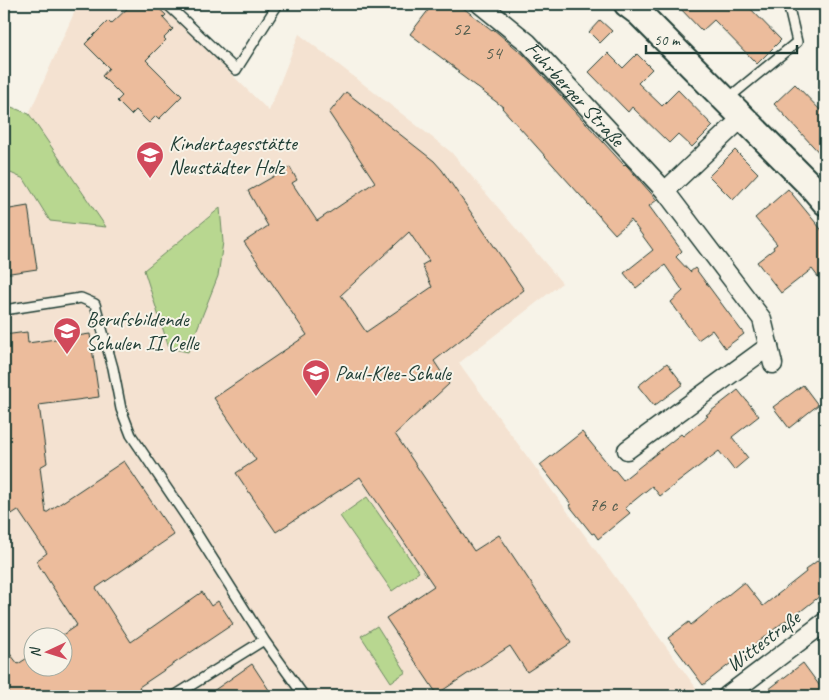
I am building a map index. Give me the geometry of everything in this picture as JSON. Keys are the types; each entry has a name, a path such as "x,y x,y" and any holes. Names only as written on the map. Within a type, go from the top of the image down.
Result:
{"main road":[{"path":"628,4 639,12 825,202"}],"street":[{"name":"Fuhrberger Straße","path":"480,4 528,43 665,191 762,319 774,364"},
{"path":"665,191 734,108"},
{"path":"627,450 769,346"},
{"name":"Wittestraße","path":"727,696 823,630"}],"lane":[{"path":"167,4 236,70 278,4"},
{"path":"734,108 797,42 788,4"},
{"path":"4,310 81,298 95,304 113,368 121,409 131,435 187,518 264,640 304,696"},
{"path":"174,696 264,640"}],"shaded area":[{"name":"Paul-Klee-Schule","path":"78,4 160,4 269,111 299,34 451,152 562,283 459,363 702,696 4,696 4,104 29,114"}],"green space":[{"path":"4,104 29,114 106,227 50,221 24,179 4,170"},
{"path":"220,208 223,242 218,276 188,352 169,348 144,270"},
{"path":"367,497 419,572 392,591 340,516"},
{"path":"377,626 406,672 391,682 361,636"}],"building":[{"path":"132,4 154,4 166,15 163,18 173,29 164,38 166,40 146,60 182,96 159,119 156,116 149,123 136,110 131,115 117,101 122,96 102,76 109,68 85,44 108,21 111,24"},
{"path":"433,4 458,4 493,29 524,55 657,200 649,206 682,251 676,257 690,272 695,268 744,334 725,348 712,330 698,340 671,302 683,291 665,265 636,288 624,273 653,250 631,220 615,234 503,107 410,34"},
{"path":"676,4 746,4 781,40 757,64 714,20 702,31"},
{"path":"600,20 612,31 600,43 589,32"},
{"path":"608,53 623,68 637,54 652,69 638,83 662,106 678,90 713,126 692,147 678,134 669,143 632,107 628,112 589,72"},
{"path":"795,84 825,115 825,159 774,104"},
{"path":"346,92 434,161 524,290 434,361 449,384 395,434 474,551 499,535 571,643 527,672 510,646 437,694 386,618 434,586 360,477 276,532 236,473 256,460 214,398 307,335 244,242 268,226 248,191 290,167 297,180 292,183 317,221 375,182 329,113","holes":["409,232 429,261 422,265 432,287 366,332 341,295"]},
{"path":"735,150 758,173 733,200 709,176"},
{"path":"788,189 825,234 825,286 812,269 781,293 757,262 774,249 773,247 777,244 755,218"},
{"path":"28,206 37,269 4,274 4,210"},
{"path":"27,332 28,343 90,334 99,397 39,405 47,463 40,467 46,513 124,461 174,535 96,588 131,642 202,592 211,606 218,601 233,624 139,687 140,689 130,696 4,696 4,646 18,664 22,661 22,678 72,678 72,628 77,625 36,561 47,553 18,510 4,519 4,410 7,408 4,384 4,335"},
{"path":"667,363 683,384 654,406 638,386"},
{"path":"803,385 818,405 789,428 773,407"},
{"path":"738,390 759,416 732,437 748,458 734,470 719,451 660,496 652,486 625,508 630,513 598,539 569,505 571,504 540,465 582,432 623,480 681,434 683,436"},
{"path":"825,555 825,592 703,685 668,638 689,622 691,625 744,582 763,606"},
{"path":"803,663 822,689 812,696 760,696"},
{"path":"252,664 273,696 206,696"}],"place":[{"name":"Kindertagesstätte Neustädter Holz","path":"150,179"},
{"name":"Berufsbildende Schulen II Celle","path":"67,355"},
{"name":"Paul-Klee-Schule","path":"316,397"}]}
